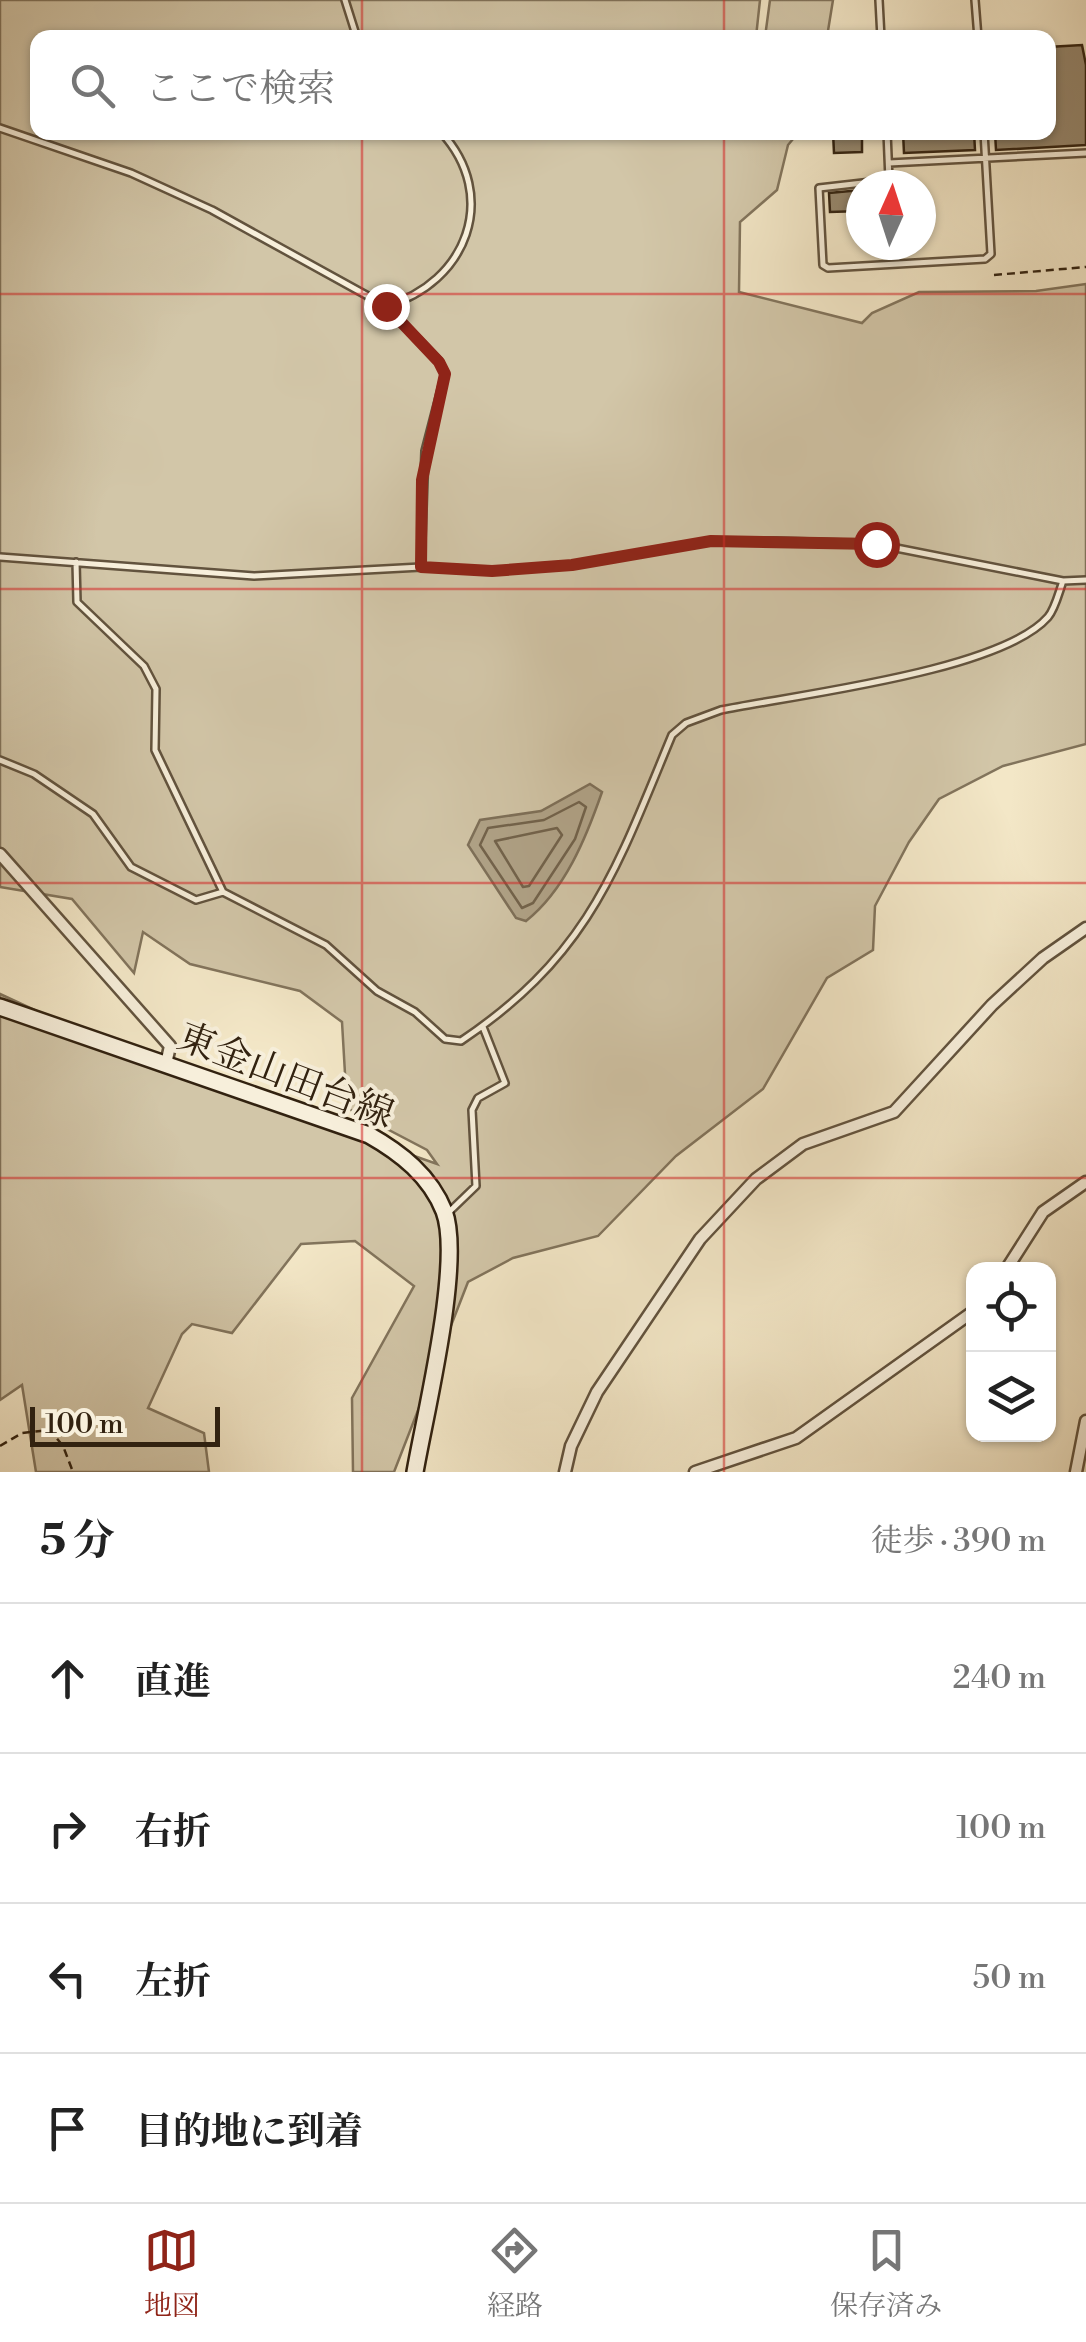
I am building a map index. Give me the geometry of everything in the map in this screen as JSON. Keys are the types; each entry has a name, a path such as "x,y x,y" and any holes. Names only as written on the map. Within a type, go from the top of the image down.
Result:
{"main road":[{"name":"東金山田台線","path":"0,1006 382,1142 422,1174 446,1215 449,1260 416,1472"}],"street":[{"path":"0,854 170,1046 166,1064"},
{"path":"565,1472 571,1446 597,1392 700,1240 756,1179 802,1144 894,1112 992,1006 1043,958 1086,928"},
{"path":"1011,1262 1043,1212 1086,1182"},
{"path":"695,1472 796,1438 966,1317"},
{"path":"1076,1472 1086,1422"}],"lane":[{"path":"345,0 354,30"},
{"path":"879,0 881,30"},
{"path":"976,0 978,30"},
{"path":"0,128 30,138"},
{"path":"35,140 131,173 212,210 386,306 439,362 445,374 422,480 421,567"},
{"path":"386,306 409,299 448,269 464,247 469,176 460,154 447,140"},
{"path":"886,140 889,180 818,188 824,265 828,268 985,259 991,254 985,140"},
{"path":"888,164 1086,153"},
{"path":"0,557 254,576 421,567 492,571 572,565 711,541 774,540 876,544 1063,581 1086,580"},
{"path":"76,562 77,602 144,666 156,689 155,750 223,892 326,945 378,991 415,1012 445,1040 461,1041 554,964 594,912 621,860 672,735 686,723 721,710 994,651 1049,616 1063,581"},
{"path":"0,760 34,774 94,814 131,867 196,900 223,892"},
{"path":"446,1215 476,1186 472,1110 478,1098 506,1083 483,1026"}],"path":[{"path":"994,276 1086,267"},
{"path":"0,1446 22,1434 50,1430 63,1446 73,1472"}],"shaded area":[{"path":"0,0 760,0 757,30 30,30 30,140 792,140 777,190 740,222 739,292 862,323 872,313 919,292 1036,291 1086,284 1086,744 1003,766 939,799 909,842 875,906 873,950 827,978 763,1089 676,1156 598,1236 513,1258 468,1282 394,1472 353,1472 352,1398 414,1286 355,1241 301,1244 232,1333 192,1324 182,1334 148,1408 204,1433 209,1472 36,1472 22,1385 0,1400 0,994 147,1062 437,1164 427,1150 347,1108 342,1022 300,991 190,964 143,932 134,973 72,899 0,887"},
{"path":"770,0 833,0 828,30 766,30"}],"water":[{"path":"590,784 602,792 573,862 540,908 526,921 516,918 468,845 480,820 541,811"}],"building":[{"path":"1082,45 1086,65 1086,145 996,150 995,140 1056,140 1056,47"},
{"path":"833,140 862,140 862,152 834,153"},
{"path":"903,140 974,140 975,150 904,153"},
{"path":"846,191 846,211 830,212 829,193"}],"route":[{"path":"386,306 439,362 445,374 425,451 421,567 492,571 572,565 711,541 876,544"}]}
